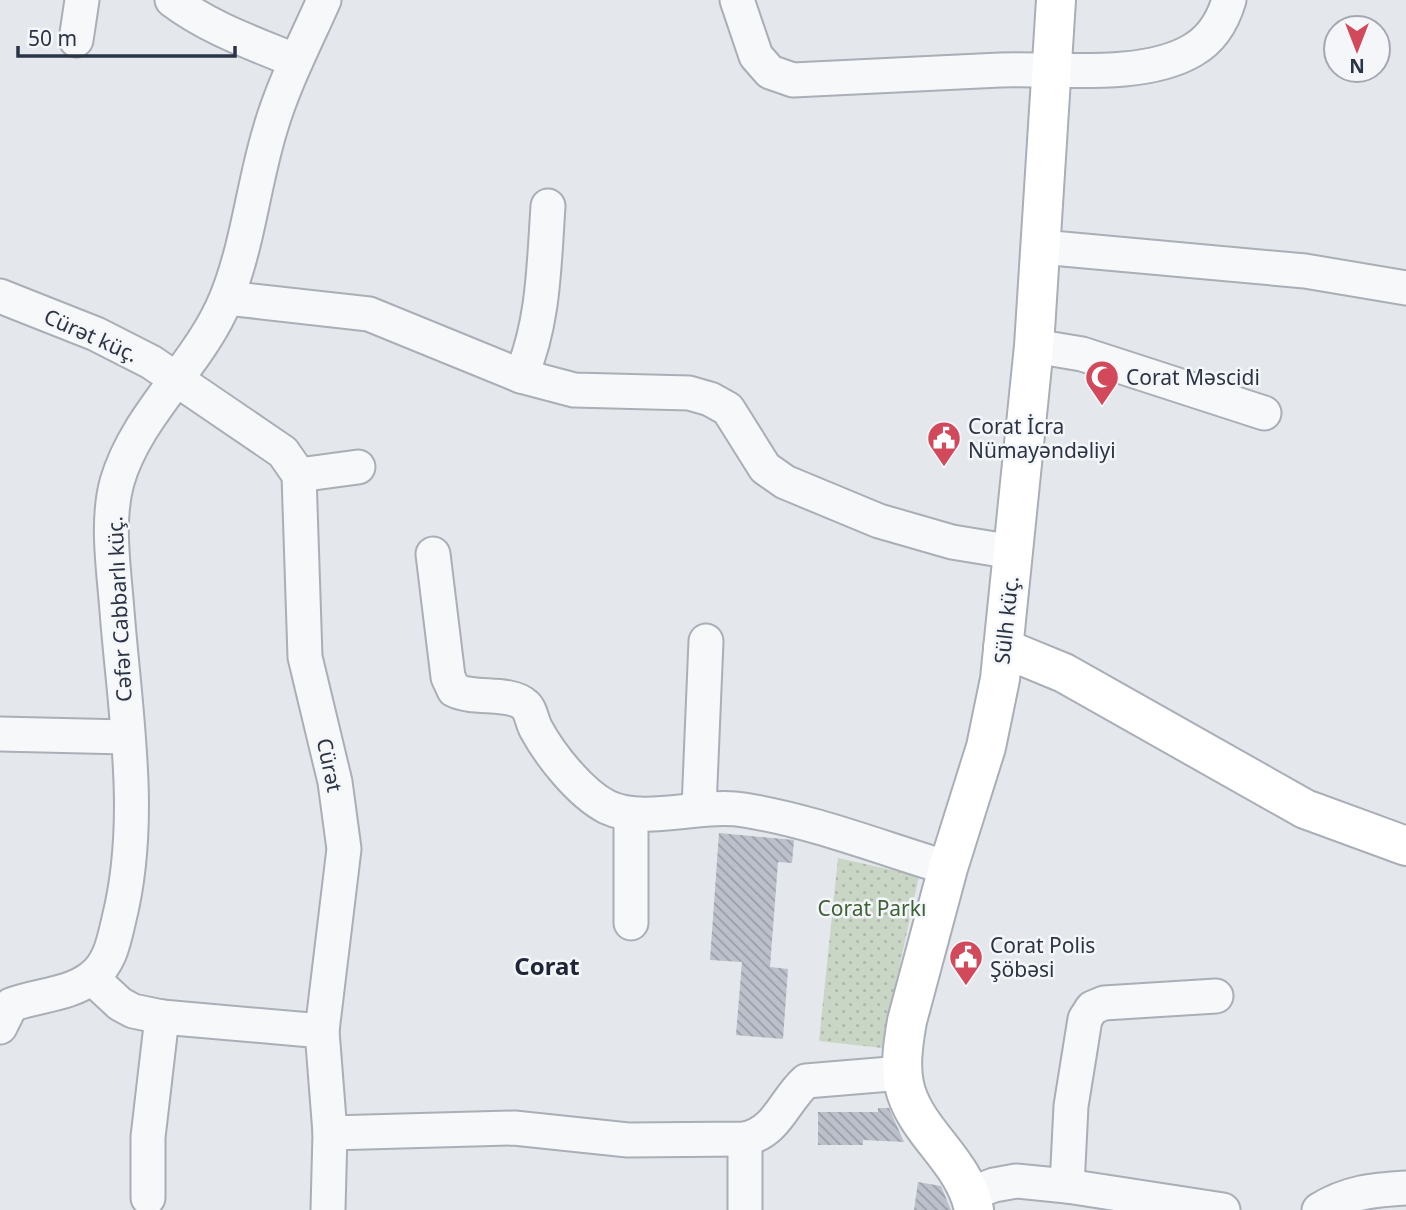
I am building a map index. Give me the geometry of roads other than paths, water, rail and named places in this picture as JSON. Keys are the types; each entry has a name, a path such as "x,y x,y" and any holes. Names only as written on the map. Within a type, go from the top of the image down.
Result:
{"street":[{"path":"76,40 82,0"},
{"path":"172,0 194,17 219,30 296,61"},
{"name":"Cəfər Cabbarlı küç.","path":"92,978 105,964 112,948 130,878 132,814 112,547 116,486 124,460 138,434 178,380 216,321 227,298 269,131 296,61 324,0"},
{"path":"737,0 756,56 770,72 793,80 1052,69 1108,70 1154,64 1192,52 1209,39 1225,14 1229,0"},
{"name":"Sülh küç.","path":"972,1202 956,1166 912,1107 902,1073 907,1021 948,868 986,747 1003,648 1034,346 1056,0"},
{"path":"521,376 533,348 540,307 548,206"},
{"path":"1041,247 1305,271 1406,288"},
{"name":"Cürət küç.","path":"0,296 96,334 151,362 178,380"},
{"path":"227,298 369,314 521,376 574,390 689,393 710,399 728,410 765,468 785,482 879,521 952,542 1013,552"},
{"path":"1034,346 1082,354 1264,413"},
{"path":"178,380 282,452 299,475 358,467"},
{"name":"Cürət","path":"299,475 305,657 335,782 344,849 322,1031 330,1133 328,1210"},
{"path":"433,554 448,677 454,690 466,696 514,699 526,706 545,745 582,787 606,806 631,814 699,808 741,810 776,816 948,868"},
{"path":"699,808 706,640"},
{"path":"1003,648 1064,673 1305,809 1406,846"},
{"path":"0,734 127,737"},
{"path":"631,814 631,923"},
{"path":"4,1011 92,978 120,1004 134,1011 162,1017 322,1031"},
{"path":"1067,1186 1071,1106 1085,1020 1091,1008 1104,1003 1216,996"},
{"path":"148,1198 148,1137 162,1017"},
{"path":"330,1133 514,1128 628,1140 746,1139 761,1135 771,1128 806,1082 902,1073"},
{"path":"745,1210 746,1139"},
{"path":"972,1202 994,1185 1016,1181 1067,1186 1223,1210"},
{"path":"1319,1210 1338,1198 1362,1191 1406,1188"}],"place":[{"name":"Corat Məscidi","path":"1102,407"},
{"name":"Corat İcra Nümayəndəliyi","path":"944,468"},
{"name":"Corat Polis Şöbəsi","path":"966,987"}],"district":[{"name":"Corat","path":"547,965"}],"park label":[{"name":"Corat Parkı","path":"872,908"}]}
